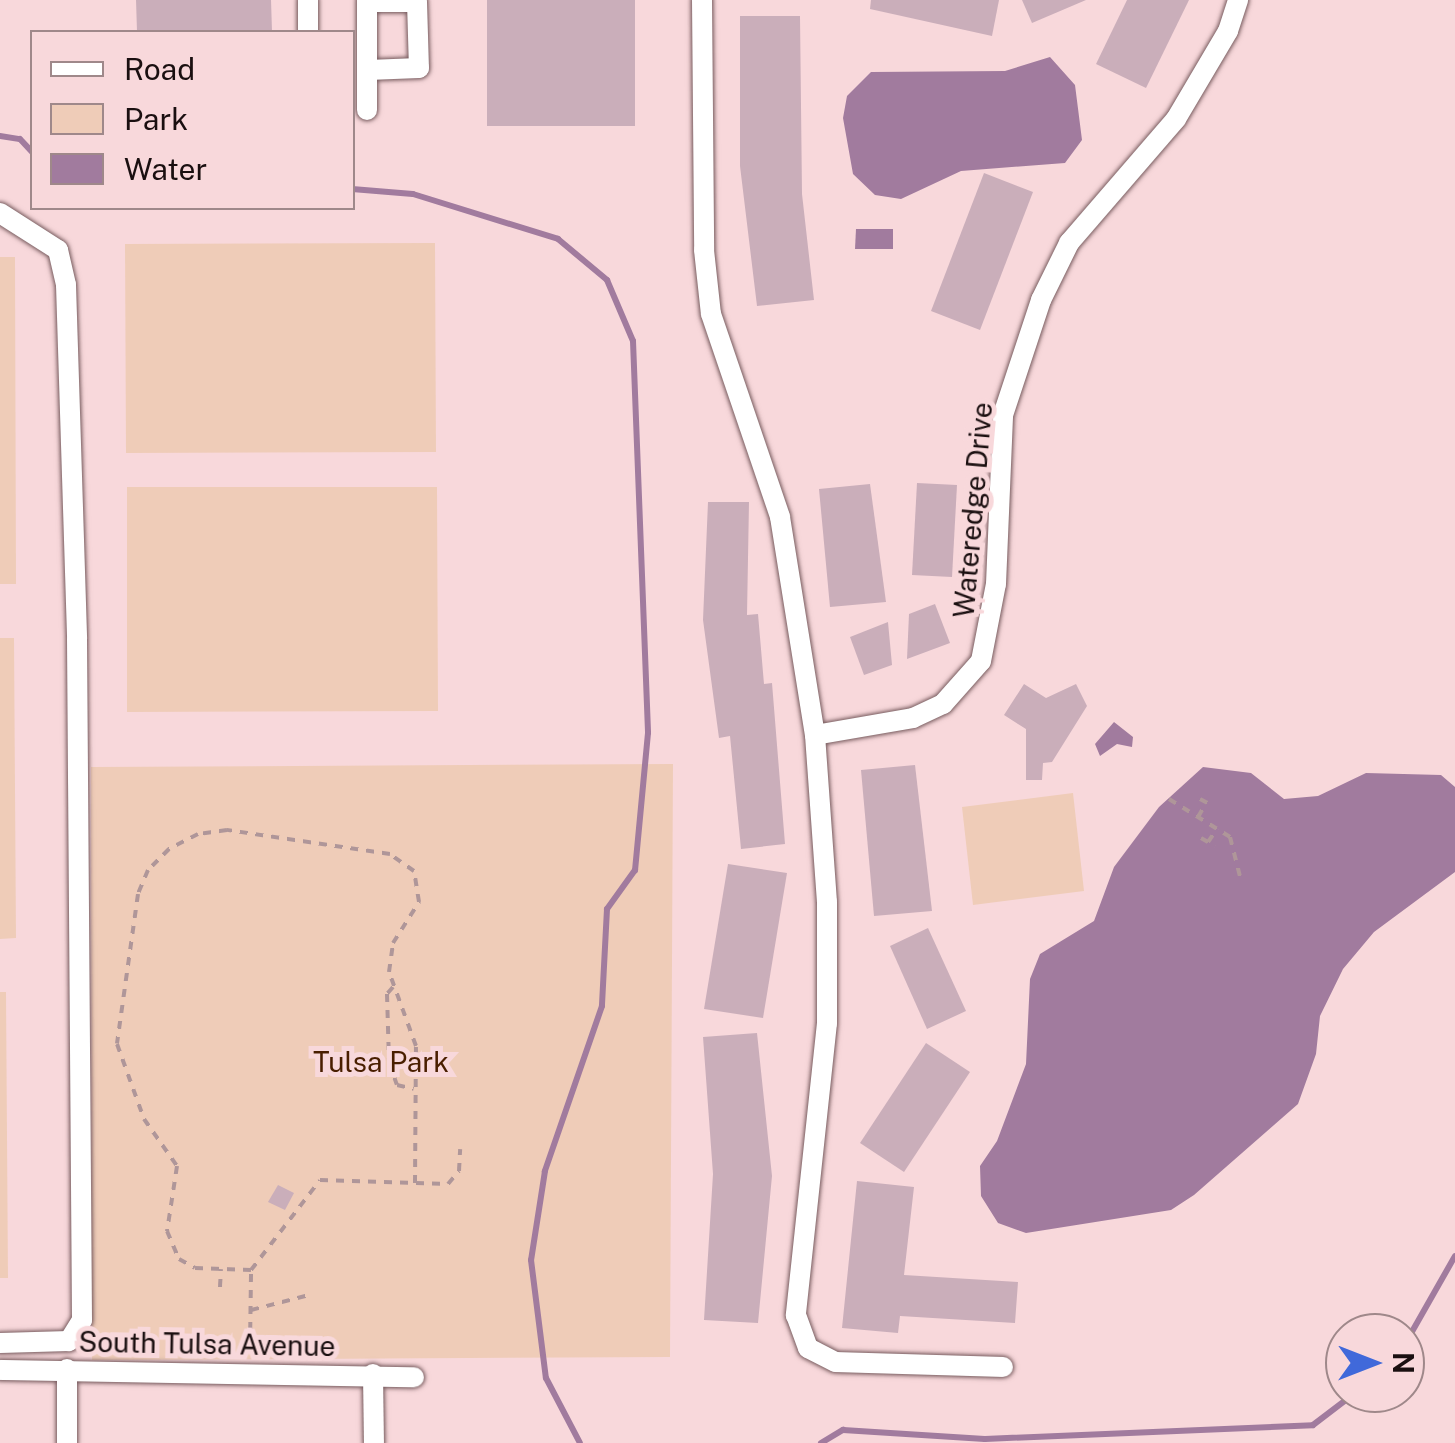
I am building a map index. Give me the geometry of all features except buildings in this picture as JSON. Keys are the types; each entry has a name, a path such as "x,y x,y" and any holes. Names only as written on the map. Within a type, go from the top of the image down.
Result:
{"street":[{"path":"308,0 308,30"},
{"path":"702,0 704,250 711,314 780,518 815,734 827,902 827,1024 796,1314 808,1348 836,1362 1003,1367"},
{"name":"Wateredge Drive","path":"815,734 912,718 944,704 982,660 996,584 1003,415 1041,300 1070,243 1176,119 1228,30 1238,0"},
{"path":"367,1 418,2 419,68 363,90 367,1"},
{"path":"0,213 58,250 66,285 77,640 82,1320 69,1341 0,1344"},
{"path":"67,1369 67,1443"},
{"name":"South Tulsa Avenue","path":"0,1370 414,1376"},
{"path":"373,1374 374,1443"}],"path":[{"path":"1169,799 1230,837 1241,880"},
{"path":"1200,799 1212,806"},
{"path":"1198,817 1206,803"},
{"path":"1208,842 1216,828"},
{"path":"251,1270 195,1268 173,1252 167,1231 177,1166 144,1119 120,1062 117,1033 138,894 148,870 184,840 211,832 390,854 414,871 421,894 390,952 393,987 416,1046 415,1183"},
{"path":"1201,838 1214,846"},
{"path":"393,987 386,994 389,1063 398,1085 414,1089"},
{"path":"250,1346 251,1270 320,1180 452,1182 460,1150"},
{"path":"220,1287 221,1269"},
{"path":"251,1310 310,1295"}],"green space":[{"path":"435,243 436,452 126,453 125,244"},
{"path":"0,257 15,257 16,584 0,584"},
{"path":"127,487 437,487 438,711 127,712"},
{"path":"0,638 14,638 16,938 0,939"},
{"name":"Tulsa Park","path":"673,764 670,1357 92,1360 91,767"},
{"path":"1073,793 1084,891 973,905 962,807"},
{"path":"0,992 6,992 8,1278 0,1278"}],"water":[{"path":"1050,57 1075,85 1082,140 1065,163 961,171 901,199 875,195 853,174 843,118 847,96 871,72 1005,71"},
{"path":"856,229 893,229 893,249 855,249"},
{"path":"1114,722 1133,737 1132,747 1117,744 1100,756 1095,744"},
{"path":"1203,767 1251,773 1284,799 1318,796 1366,773 1441,775 1455,787 1455,872 1374,932 1343,969 1320,1016 1316,1054 1298,1104 1194,1195 1171,1210 1026,1233 998,1223 981,1196 980,1166 997,1141 1026,1064 1030,979 1040,954 1094,921 1114,867 1159,807"}],"waterway":[{"path":"0,136 20,139 30,150"},
{"path":"355,189 413,194 558,239 607,280 633,341 648,733 635,870 607,909 602,1006 545,1171 531,1260 546,1378 580,1443"},
{"path":"1423,1313 1455,1256"},
{"path":"821,1443 843,1430 985,1439 1313,1425 1329,1413"}]}
